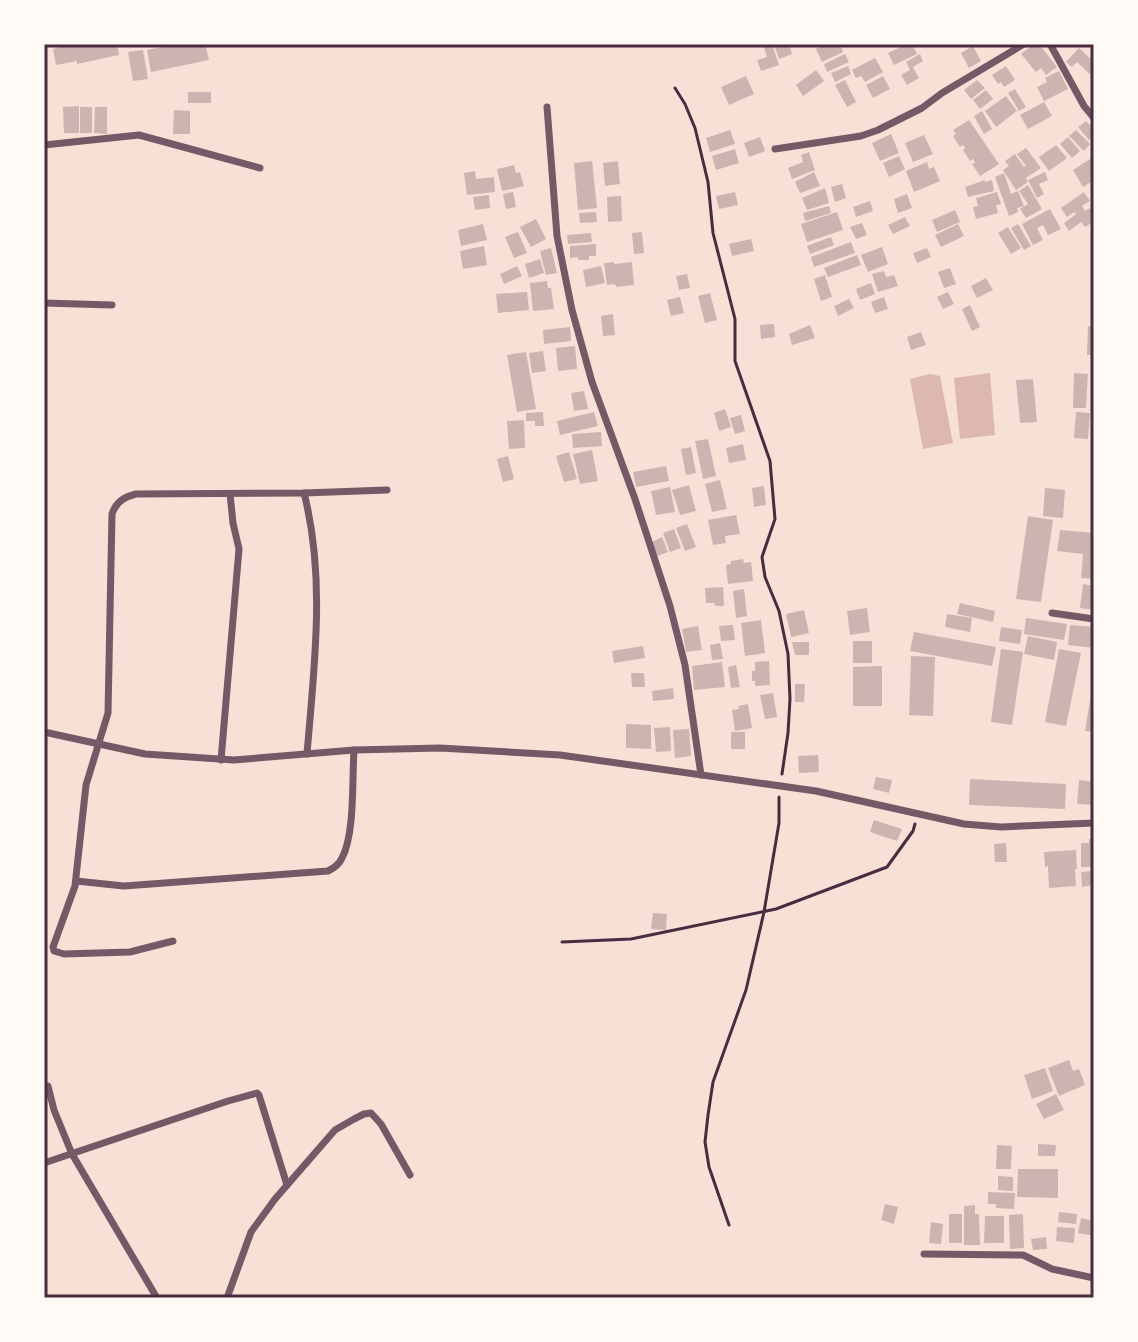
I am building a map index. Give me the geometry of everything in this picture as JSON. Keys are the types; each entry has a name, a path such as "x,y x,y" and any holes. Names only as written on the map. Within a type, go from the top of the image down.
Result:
{"street":[{"path":"775,149 861,136 878,130 922,108 1024,44"},
{"path":"1050,44 1084,106 1094,118"},
{"path":"547,107 557,236 572,310 592,382 670,606 685,665 701,775"},
{"path":"44,145 139,135 260,168"},
{"path":"44,303 112,305"},
{"path":"173,941 130,952 64,954 54,951 74,893 86,785 108,713 114,508 126,497 136,494 387,490"},
{"path":"304,493 311,520 317,609 307,754"},
{"path":"221,760 239,549 230,494"},
{"path":"1052,613 1094,619"},
{"path":"44,732 145,754 221,760 354,750 468,748 560,755 816,791 964,824 1001,827 1094,823"},
{"path":"76,881 124,886 328,871 342,859 348,843 354,750"},
{"path":"48,1086 72,1154 157,1298"},
{"path":"44,1163 257,1093 287,1185"},
{"path":"227,1298 251,1232 275,1199 335,1130 371,1113 381,1124 410,1175"},
{"path":"924,1254 1023,1255 1052,1269 1094,1278"}],"path":[{"path":"675,88 695,128 708,182 713,233 735,319 735,361 770,461 775,519 762,557 765,577 779,611 785,637 790,699 779,823 764,912 746,990 713,1082 708,1115 705,1142 709,1167 729,1225"},
{"path":"562,942 631,939 776,909 887,867 913,831 919,813"}],"shaded area":[{"path":"990,373 995,435 960,439 954,378"},
{"path":"930,374 940,376 953,443 923,449 910,379"}],"building":[{"path":"70,44 117,44 119,55 56,65 53,49"},
{"path":"178,44 205,44 209,60 151,72 147,50"},
{"path":"763,44 772,44 779,65 761,71 757,60 767,57"},
{"path":"774,44 789,44 792,54 779,59"},
{"path":"826,44 840,44 843,52 822,62 816,49"},
{"path":"912,44 917,54 894,65 888,53"},
{"path":"1034,44 1039,44 1057,67 1046,75 1041,68 1036,72 1021,54"},
{"path":"973,46 981,61 969,68 961,53"},
{"path":"1079,48 1094,62 1094,78 1077,62 1072,67 1066,62"},
{"path":"143,50 148,79 133,81 128,52"},
{"path":"845,54 849,62 827,72 824,64"},
{"path":"920,54 923,61 913,67 919,78 907,85 901,75 910,70 906,62"},
{"path":"875,58 883,72 865,82 861,76 856,78 852,70"},
{"path":"848,66 851,74 835,82 831,73"},
{"path":"1006,66 1015,80 1004,87 992,75"},
{"path":"816,70 824,81 803,96 796,85"},
{"path":"1059,71 1068,89 1044,101 1037,87 1047,82 1045,78"},
{"path":"746,76 754,94 729,105 721,87"},
{"path":"883,76 890,89 873,98 866,85"},
{"path":"845,80 856,102 847,107 835,85"},
{"path":"977,80 985,88 971,99 964,90"},
{"path":"1015,89 1026,107 1019,111 1008,93"},
{"path":"986,90 993,99 980,109 973,100"},
{"path":"188,92 211,92 211,103 188,103"},
{"path":"1006,96 1017,111 996,127 985,111"},
{"path":"1044,102 1052,116 1028,129 1020,115"},
{"path":"79,106 79,133 64,133 63,107"},
{"path":"80,107 92,107 92,133 80,133"},
{"path":"95,107 107,107 107,134 94,133"},
{"path":"174,110 190,111 190,134 173,134"},
{"path":"982,111 992,129 984,134 974,116"},
{"path":"969,120 999,164 980,176 972,164 975,163 973,159 970,161 963,145 960,147 953,136 956,134 953,130"},
{"path":"1086,121 1094,129 1094,136 1089,140 1078,127"},
{"path":"730,130 735,144 710,152 706,138"},
{"path":"1076,130 1090,144 1084,151 1069,136"},
{"path":"891,134 899,153 880,161 872,143"},
{"path":"924,135 933,154 913,162 905,143"},
{"path":"760,137 765,151 749,157 744,143"},
{"path":"1068,137 1080,151 1072,158 1060,144"},
{"path":"1056,145 1067,158 1049,171 1039,157"},
{"path":"1026,148 1041,168 1026,178 1028,182 1016,190 1003,170 1009,166 1005,161 1015,154 1026,166 1017,154"},
{"path":"735,149 739,163 716,170 712,156"},
{"path":"809,152 815,170 792,179 788,168 803,162 801,155"},
{"path":"899,156 905,169 889,177 883,163"},
{"path":"1090,159 1094,165 1094,180 1083,187 1073,170"},
{"path":"592,161 597,208 578,210 574,163"},
{"path":"618,161 620,184 605,186 603,163"},
{"path":"927,162 929,169 934,167 940,181 914,192 906,171"},
{"path":"514,165 516,173 520,172 524,186 502,191 497,169"},
{"path":"475,171 476,179 494,177 495,192 467,195 464,173"},
{"path":"814,172 820,186 800,193 795,182"},
{"path":"1045,172 1048,180 1039,184 1044,194 1037,198 1028,180"},
{"path":"1004,173 1011,194 1018,191 1024,206 1009,216 995,177"},
{"path":"992,180 994,191 968,197 965,187"},
{"path":"842,184 846,198 835,202 831,187"},
{"path":"1028,185 1042,209 1026,218 1020,209 1028,204 1019,191"},
{"path":"825,188 829,203 807,210 802,198"},
{"path":"513,192 516,207 506,209 503,194"},
{"path":"735,192 738,205 719,209 716,196"},
{"path":"997,192 1001,204 996,205 998,213 976,219 973,207 978,206 976,198"},
{"path":"1084,192 1090,201 1082,206 1085,211 1090,208 1094,214 1090,219 1093,222 1085,227 1081,222 1069,231 1064,223 1076,214 1074,212 1067,217 1061,208"},
{"path":"907,194 912,208 898,213 894,199"},
{"path":"489,195 490,208 475,210 473,197"},
{"path":"621,196 622,221 608,222 607,197"},
{"path":"870,201 873,211 856,217 853,207"},
{"path":"829,206 831,213 805,221 803,213"},
{"path":"1050,209 1061,229 1048,235 1043,225 1037,228 1043,240 1033,245 1022,224"},
{"path":"955,210 960,222 937,232 932,220"},
{"path":"596,212 597,222 580,223 579,213"},
{"path":"837,212 843,230 807,242 801,224"},
{"path":"905,217 910,226 893,234 888,225"},
{"path":"536,219 546,239 531,247 520,227"},
{"path":"862,223 867,235 856,239 850,227"},
{"path":"483,224 487,240 461,246 458,230"},
{"path":"958,224 964,236 941,247 935,235"},
{"path":"1018,224 1031,246 1024,250 1011,228"},
{"path":"1008,227 1021,248 1011,254 998,233"},
{"path":"518,232 527,253 514,258 505,237"},
{"path":"642,232 644,253 634,254 632,233"},
{"path":"591,233 592,242 568,244 567,235"},
{"path":"831,237 834,245 810,254 807,246"},
{"path":"751,239 754,251 732,256 729,244"},
{"path":"851,242 855,253 814,267 811,257"},
{"path":"596,244 596,256 589,256 589,260 570,258 570,246"},
{"path":"484,246 487,265 463,269 460,251"},
{"path":"882,247 888,264 868,272 861,255"},
{"path":"551,248 557,273 546,275 540,251"},
{"path":"927,248 931,257 917,263 913,253"},
{"path":"857,255 861,265 828,277 824,268"},
{"path":"540,259 544,273 529,278 525,264"},
{"path":"632,262 634,285 607,285 604,263"},
{"path":"517,266 522,276 504,284 500,274"},
{"path":"601,266 605,283 586,287 583,270"},
{"path":"950,268 956,284 944,288 938,272"},
{"path":"884,271 886,277 894,275 898,286 878,292 872,274"},
{"path":"687,274 690,288 679,290 676,276"},
{"path":"825,275 832,297 821,301 814,279"},
{"path":"986,278 993,290 977,298 971,286"},
{"path":"547,281 554,309 533,311 530,283"},
{"path":"871,283 875,294 860,300 856,289"},
{"path":"527,292 529,310 498,313 496,294"},
{"path":"948,292 954,304 943,309 937,297"},
{"path":"710,293 717,320 705,323 698,296"},
{"path":"680,297 684,313 671,316 667,300"},
{"path":"884,297 888,309 875,313 871,302"},
{"path":"849,299 854,308 838,316 834,306"},
{"path":"970,305 980,327 972,331 962,309"},
{"path":"613,314 615,335 603,336 601,316"},
{"path":"774,324 775,337 761,339 760,325"},
{"path":"810,325 815,338 792,345 789,334"},
{"path":"1088,326 1094,326 1094,355 1087,355"},
{"path":"570,327 571,341 544,344 543,330"},
{"path":"921,332 926,345 911,350 907,337"},
{"path":"575,346 577,369 558,371 556,348"},
{"path":"543,351 546,371 532,373 529,353"},
{"path":"526,352 536,409 517,412 507,355"},
{"path":"1074,373 1088,374 1086,408 1073,408"},
{"path":"1033,379 1037,422 1020,423 1016,380"},
{"path":"584,391 588,409 574,411 571,393"},
{"path":"725,409 731,427 719,431 714,413"},
{"path":"543,412 544,426 535,426 535,421 526,421 526,413"},
{"path":"594,412 598,426 560,435 557,421"},
{"path":"1076,412 1090,413 1088,439 1074,438"},
{"path":"741,415 745,431 735,434 730,418"},
{"path":"524,420 525,448 509,449 507,421"},
{"path":"601,432 602,446 573,448 572,434"},
{"path":"708,439 716,476 703,479 695,441"},
{"path":"743,444 746,460 729,463 726,448"},
{"path":"691,447 696,473 686,475 681,449"},
{"path":"592,450 598,481 580,484 573,454"},
{"path":"569,452 577,479 564,482 556,456"},
{"path":"508,456 514,479 503,482 497,459"},
{"path":"666,466 669,481 636,487 633,472"},
{"path":"720,480 727,509 712,512 705,484"},
{"path":"689,485 696,511 680,515 672,490"},
{"path":"764,486 766,505 754,507 752,488"},
{"path":"670,487 675,512 656,515 651,491"},
{"path":"1045,488 1065,490 1063,518 1043,516"},
{"path":"736,515 740,534 725,536 726,543 713,545 708,520"},
{"path":"1028,516 1053,520 1041,602 1016,599"},
{"path":"687,524 696,547 685,551 676,528"},
{"path":"674,529 681,548 670,552 663,533"},
{"path":"1060,530 1094,533 1094,579 1081,578 1083,554 1057,551"},
{"path":"662,537 668,552 657,556 652,542"},
{"path":"743,559 744,563 751,562 753,581 728,584 726,565"},
{"path":"1083,584 1094,586 1094,610 1080,608"},
{"path":"723,587 724,606 706,603 705,588"},
{"path":"744,589 747,616 736,618 733,591"},
{"path":"960,603 995,611 993,622 957,614"},
{"path":"867,608 870,632 850,635 847,611"},
{"path":"804,610 809,633 791,637 786,614"},
{"path":"947,614 972,618 970,632 945,627"},
{"path":"1026,618 1067,624 1064,640 1024,634"},
{"path":"761,620 765,653 745,656 741,623"},
{"path":"733,625 735,640 721,641 719,626"},
{"path":"1070,625 1094,627 1094,648 1068,645"},
{"path":"698,626 702,650 686,652 682,629"},
{"path":"1001,627 1022,630 1020,644 999,641"},
{"path":"914,632 996,647 992,666 910,651"},
{"path":"1028,636 1057,642 1054,660 1024,654"},
{"path":"853,641 872,641 872,663 853,663"},
{"path":"792,642 809,642 809,655 795,655"},
{"path":"720,643 723,659 712,660 710,645"},
{"path":"643,646 645,658 614,663 612,651"},
{"path":"1001,649 1023,652 1012,725 991,722"},
{"path":"1059,649 1081,653 1066,726 1045,722"},
{"path":"911,656 935,657 933,716 909,715"},
{"path":"769,661 770,685 755,686 752,671 755,671 755,662"},
{"path":"722,662 725,687 694,690 692,666"},
{"path":"736,665 740,687 731,688 728,667"},
{"path":"882,666 882,706 853,706 853,667"},
{"path":"631,673 644,673 645,687 632,687"},
{"path":"795,684 805,684 804,702 795,702"},
{"path":"673,688 674,699 653,701 652,691"},
{"path":"1094,688 1094,732 1085,731"},
{"path":"773,693 777,717 765,719 760,695"},
{"path":"748,704 752,728 735,731 732,710"},
{"path":"626,724 651,725 651,749 626,748"},
{"path":"670,727 671,751 656,752 654,728"},
{"path":"689,729 691,756 675,758 673,730"},
{"path":"731,732 745,732 745,749 731,749"},
{"path":"818,755 819,772 799,773 798,756"},
{"path":"876,777 892,780 889,793 873,789"},
{"path":"970,779 1066,784 1065,809 969,805"},
{"path":"1079,780 1094,782 1094,805 1077,804"},
{"path":"874,820 902,829 897,841 870,832"},
{"path":"1089,839 1094,839 1094,867 1081,867 1081,843 1089,843"},
{"path":"1006,843 1007,862 995,862 994,844"},
{"path":"1076,850 1076,886 1049,888 1044,852"},
{"path":"1091,871 1093,885 1082,887 1081,872"},
{"path":"653,913 667,914 666,930 651,929"},
{"path":"1069,1060 1073,1071 1079,1069 1085,1085 1059,1096 1048,1068"},
{"path":"1045,1068 1053,1091 1032,1099 1024,1075"},
{"path":"1056,1094 1064,1110 1044,1119 1036,1104"},
{"path":"1038,1144 1056,1145 1055,1156 1038,1156"},
{"path":"997,1145 1012,1146 1011,1169 996,1169"},
{"path":"1018,1169 1058,1169 1058,1198 1017,1197"},
{"path":"998,1176 1013,1177 1013,1191 998,1190"},
{"path":"988,1192 1015,1193 1014,1209 996,1208 996,1204 988,1204"},
{"path":"885,1204 898,1207 894,1224 881,1220"},
{"path":"975,1205 975,1214 979,1214 980,1245 964,1245 964,1206"},
{"path":"1059,1212 1077,1214 1076,1224 1058,1222"},
{"path":"949,1214 962,1214 962,1243 949,1243"},
{"path":"1023,1214 1024,1248 1010,1249 1009,1215"},
{"path":"985,1216 1004,1216 1004,1243 984,1243"},
{"path":"1081,1218 1094,1221 1094,1236 1078,1233"},
{"path":"931,1222 943,1224 941,1244 929,1243"},
{"path":"1057,1227 1075,1228 1074,1243 1056,1241"},
{"path":"1046,1237 1047,1249 1033,1250 1031,1239"}]}
